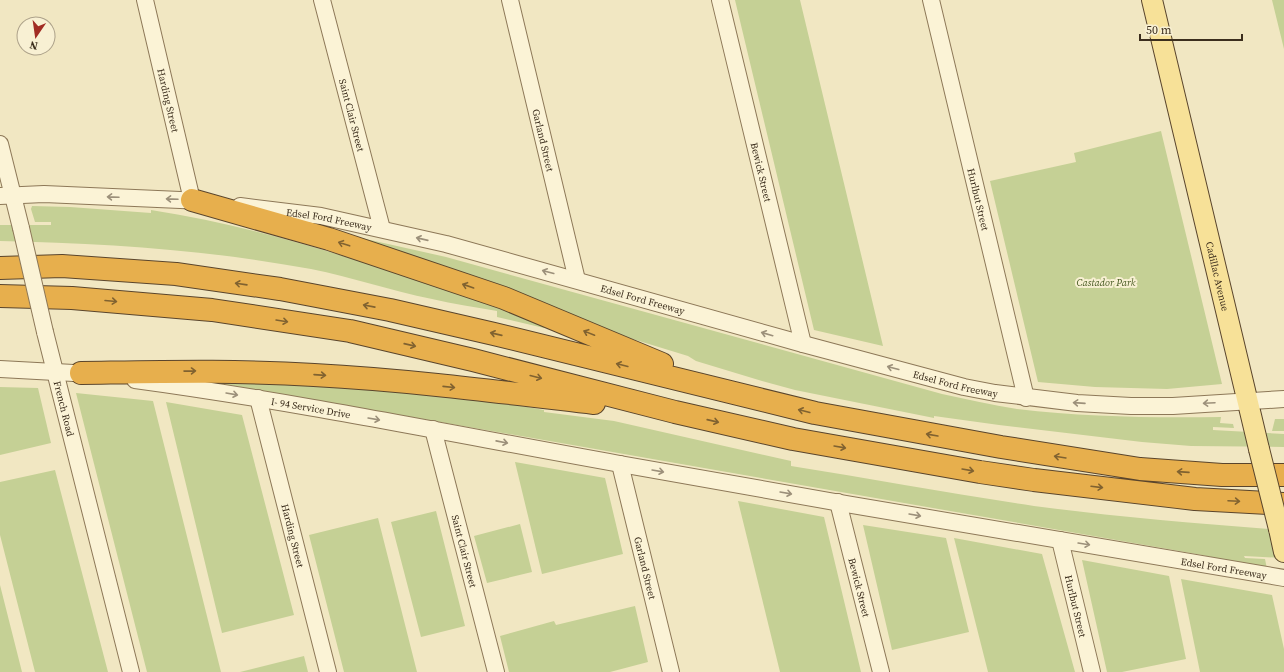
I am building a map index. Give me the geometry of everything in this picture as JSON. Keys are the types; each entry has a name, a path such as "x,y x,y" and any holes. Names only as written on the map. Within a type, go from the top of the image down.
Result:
{"highway":[{"path":"192,200 328,239 504,298 728,391"},
{"path":"0,268 62,266 176,274 280,289 390,310 465,327 815,413 1001,447 1140,469 1222,474 1284,475"},
{"path":"0,296 72,298 204,310 350,331 473,360 675,412 793,439 988,473 1195,499 1284,504"},
{"path":"81,373 215,371 329,376 401,381 675,412"},
{"path":"1222,474 1284,463"}],"main road":[{"name":"Cadillac Avenue","path":"1152,0 1284,552"}],"street":[{"name":"Harding Street","path":"146,0 192,200"},
{"name":"Saint Clair Street","path":"322,0 382,229"},
{"name":"Garland Street","path":"510,0 577,280"},
{"name":"Bewick Street","path":"720,0 803,344"},
{"name":"Hurlbut Street","path":"931,0 1026,398"},
{"name":"French Road","path":"0,144 7,196 21,228 54,371 131,672"},
{"name":"Edsel Ford Freeway","path":"7,196 44,194 192,200 321,216 446,244 803,344 964,387 1026,398 1131,406 1173,406 1284,399"},
{"name":"I- 94 Service Drive","path":"0,369 81,373 215,391 433,429 620,464"},
{"name":"Harding Street","path":"258,398 328,672"},
{"name":"Saint Clair Street","path":"433,429 496,672"},
{"name":"Edsel Ford Freeway","path":"620,464 1284,578"},
{"name":"Garland Street","path":"620,464 671,672"},
{"name":"Bewick Street","path":"838,502 881,672"},
{"name":"Hurlbut Street","path":"1060,540 1092,672"}],"green space":[{"path":"735,0 800,0 883,346 814,330"},
{"path":"1272,0 1284,0 1284,49"},
{"name":"Castador Park","path":"1161,131 1222,384 1167,389 1095,387 1038,382 990,181 1076,162 1074,153"},
{"path":"32,206 70,207 151,213 151,210 252,230 351,258 546,324 544,328 497,317 497,311 440,301 326,272 273,262 195,252 117,246 0,241 0,225 51,225 51,222 35,222 31,209"},
{"path":"339,233 446,257 942,394 1017,409 1042,412 1119,416 1221,417 1220,423 1233,424 1234,428 1213,427 1213,430 1284,434 1284,447 1191,446 1142,442 934,416 934,418 795,390 696,361 688,356 613,333"},
{"path":"222,381 362,388 495,401 544,410 544,412 614,421 791,461 791,466 973,497 1096,514 1284,530 1284,558 1244,556 1245,558 1265,559 1267,569 1202,555 217,383"},
{"path":"0,387 38,388 51,443 0,455"},
{"path":"76,393 153,401 221,672 147,672"},
{"path":"166,402 242,415 294,615 222,633"},
{"path":"1275,419 1284,419 1284,431 1272,431"},
{"path":"515,462 605,478 623,554 542,574"},
{"path":"55,470 108,672 35,672 0,535 0,482"},
{"path":"738,501 824,517 861,672 780,672"},
{"path":"436,511 465,626 421,637 391,522"},
{"path":"378,518 417,672 344,672 309,535"},
{"path":"520,524 532,572 487,583 474,536"},
{"path":"863,525 946,538 969,632 892,650"},
{"path":"954,538 1042,554 1075,672 988,672"},
{"path":"1082,560 1169,576 1186,659 1122,672 1107,672"},
{"path":"1181,579 1272,595 1284,649 1284,672 1200,672"},
{"path":"0,585 22,672 0,672"},
{"path":"635,606 648,662 610,672 509,672 500,636 554,621 556,625"},
{"path":"304,656 308,672 240,672"}]}
